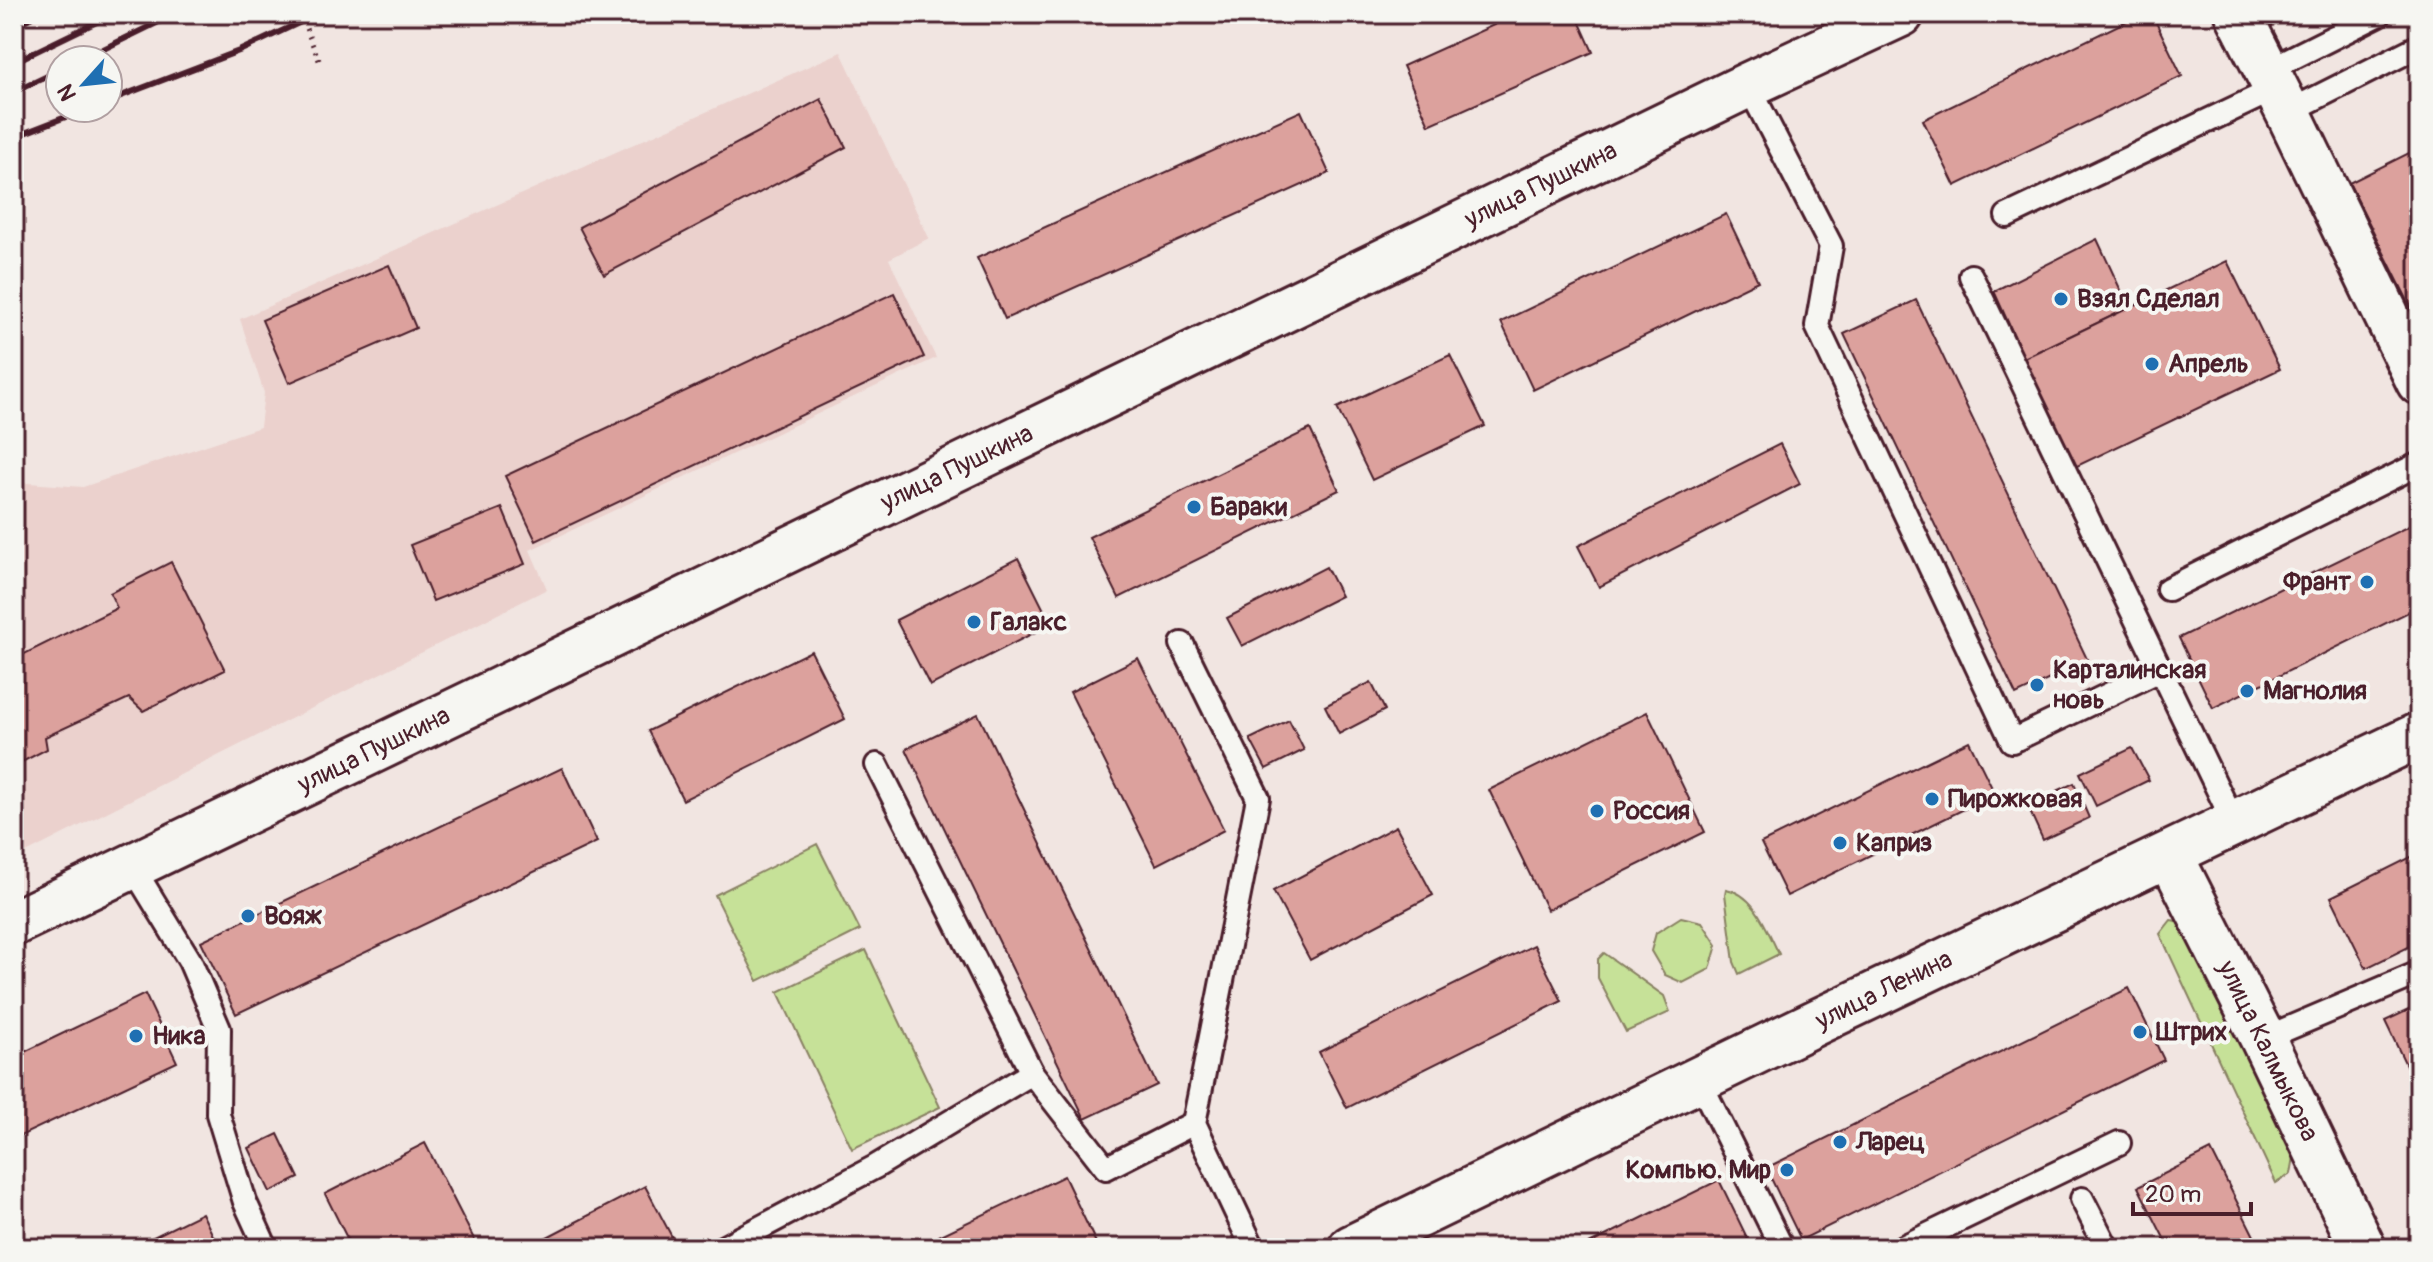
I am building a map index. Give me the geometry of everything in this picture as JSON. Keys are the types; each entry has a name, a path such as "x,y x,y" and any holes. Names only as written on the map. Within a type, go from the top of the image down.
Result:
{"street":[{"name":"улица Пушкина","path":"14,923 1748,85 1853,24 1901,14"},
{"path":"2238,14 2419,382"},
{"name":"улица Ленина","path":"1351,1248 2419,735"},
{"name":"улица Калмыкова","path":"2170,855 2363,1248"}],"lane":[{"path":"2277,91 2380,14"},
{"path":"2007,216 2277,91 2419,46"},
{"path":"1748,85 1831,246 1817,326 2012,741 2160,670"},
{"path":"1971,276 2234,823"},
{"path":"2168,589 2419,464"},
{"path":"1182,644 1258,798 1194,1123 1253,1248"},
{"path":"877,765 1032,1073 1106,1168 1194,1123"},
{"path":"132,866 190,961 219,1029 218,1114 245,1202 266,1248"},
{"path":"2263,1039 2419,973"},
{"path":"722,1248 875,1167 1032,1073"},
{"path":"1699,1080 1782,1248"},
{"path":"1901,1248 2119,1143"},
{"path":"2082,1199 2107,1248"}],"path":[{"path":"300,14 321,65"}],"shaded area":[{"path":"841,52 929,238 889,259 936,358 530,550 547,589 24,854 14,849 14,482 83,487 260,427 264,393 240,319"}],"green space":[{"path":"817,844 860,930 758,981 715,895"},
{"path":"1726,889 1736,892 1752,905 1779,954 1739,974 1734,962"},
{"path":"1681,917 1702,922 1717,945 1710,969 1683,983 1665,975 1651,951 1656,933"},
{"path":"2171,920 2182,922 2294,1157 2291,1174 2276,1183 2160,934"},
{"path":"866,950 940,1107 852,1149 778,992"},
{"path":"1604,953 1664,996 1670,1012 1626,1032 1598,978 1598,959"}],"building":[{"path":"1518,14 1576,14 1593,52 1429,125 1403,66"},
{"path":"2141,14 2152,14 2182,76 1955,186 1923,120"},
{"path":"2254,14 2296,14 2263,31"},
{"path":"821,99 846,147 604,275 579,227"},
{"path":"1301,111 1329,173 1005,319 977,258"},
{"path":"2419,148 2419,323 2349,183"},
{"path":"1726,214 1758,281 1533,390 1501,322"},
{"name":"Взял Сделал","path":"2097,239 2129,308 2024,358 1994,291"},
{"name":"Апрель","path":"2227,261 2280,369 2075,467 2024,358"},
{"path":"389,265 416,328 289,383 262,320"},
{"path":"894,293 924,357 536,541 505,476"},
{"path":"1916,300 2088,661 2016,695 1844,334"},
{"path":"1450,355 1485,426 1372,480 1337,408"},
{"path":"1310,429 1339,490 1119,598 1089,537"},
{"path":"1780,444 1800,484 1599,587 1578,546"},
{"path":"502,508 525,564 433,601 410,545"},
{"path":"2419,521 2419,607 2213,708 2179,638"},
{"name":"Галакс","path":"1018,558 1051,624 930,686 896,620"},
{"path":"171,562 225,670 143,711 129,698 45,737 47,749 14,766 14,659 117,608 110,593"},
{"path":"1326,567 1341,596 1242,646 1227,618"},
{"path":"811,651 845,719 683,800 648,731"},
{"path":"1138,658 1224,830 1156,865 1070,692"},
{"path":"1371,682 1385,710 1339,734 1325,706"},
{"name":"Россия","path":"1647,712 1705,832 1547,910 1489,790"},
{"path":"978,714 1157,1085 1085,1119 906,749"},
{"path":"1289,720 1304,750 1266,769 1250,739"},
{"path":"1969,741 1995,794 1787,896 1761,843"},
{"path":"2132,748 2149,780 2096,806 2080,773"},
{"path":"562,768 597,842 236,1014 201,941"},
{"path":"2074,783 2089,818 2043,840 2027,805"},
{"path":"1396,826 1433,895 1310,960 1273,891"},
{"path":"2419,853 2419,942 2366,968 2331,897"},
{"path":"1534,945 1562,1001 1347,1108 1319,1052"},
{"path":"2129,988 2164,1060 1801,1240 1766,1168"},
{"path":"145,994 177,1062 14,1139 14,1057"},
{"path":"2419,1005 2419,1090 2418,1090 2385,1021"},
{"path":"278,1134 299,1178 270,1192 249,1148"},
{"path":"425,1143 477,1245 470,1248 352,1248 325,1194"},
{"path":"2211,1150 2260,1248 2169,1248 2138,1187"},
{"path":"1064,1176 1098,1247 914,1248"},
{"path":"1719,1180 1752,1248 1581,1248"},
{"path":"645,1186 672,1237 650,1248 526,1248"},
{"path":"202,1213 219,1248 131,1248"}],"railway":[{"path":"14,26 38,14"},
{"path":"14,62 113,14"},
{"path":"114,44 175,14"},
{"path":"124,95 239,51 318,14"},
{"path":"14,92 44,78"},
{"path":"14,137 48,124"}],"place":[{"name":"Взял Сделал","path":"2061,299"},
{"name":"Апрель","path":"2152,364"},
{"name":"Бараки","path":"1194,507"},
{"name":"Франт","path":"2367,582"},
{"name":"Галакс","path":"974,622"},
{"name":"Карталинская новь","path":"2037,685"},
{"name":"Магнолия","path":"2247,691"},
{"name":"Пирожковая","path":"1932,799"},
{"name":"Россия","path":"1597,811"},
{"name":"Каприз","path":"1840,843"},
{"name":"Вояж","path":"248,916"},
{"name":"Штрих","path":"2140,1032"},
{"name":"Ника","path":"136,1036"},
{"name":"Ларец","path":"1840,1142"},
{"name":"Компью. Мир","path":"1787,1170"}]}
